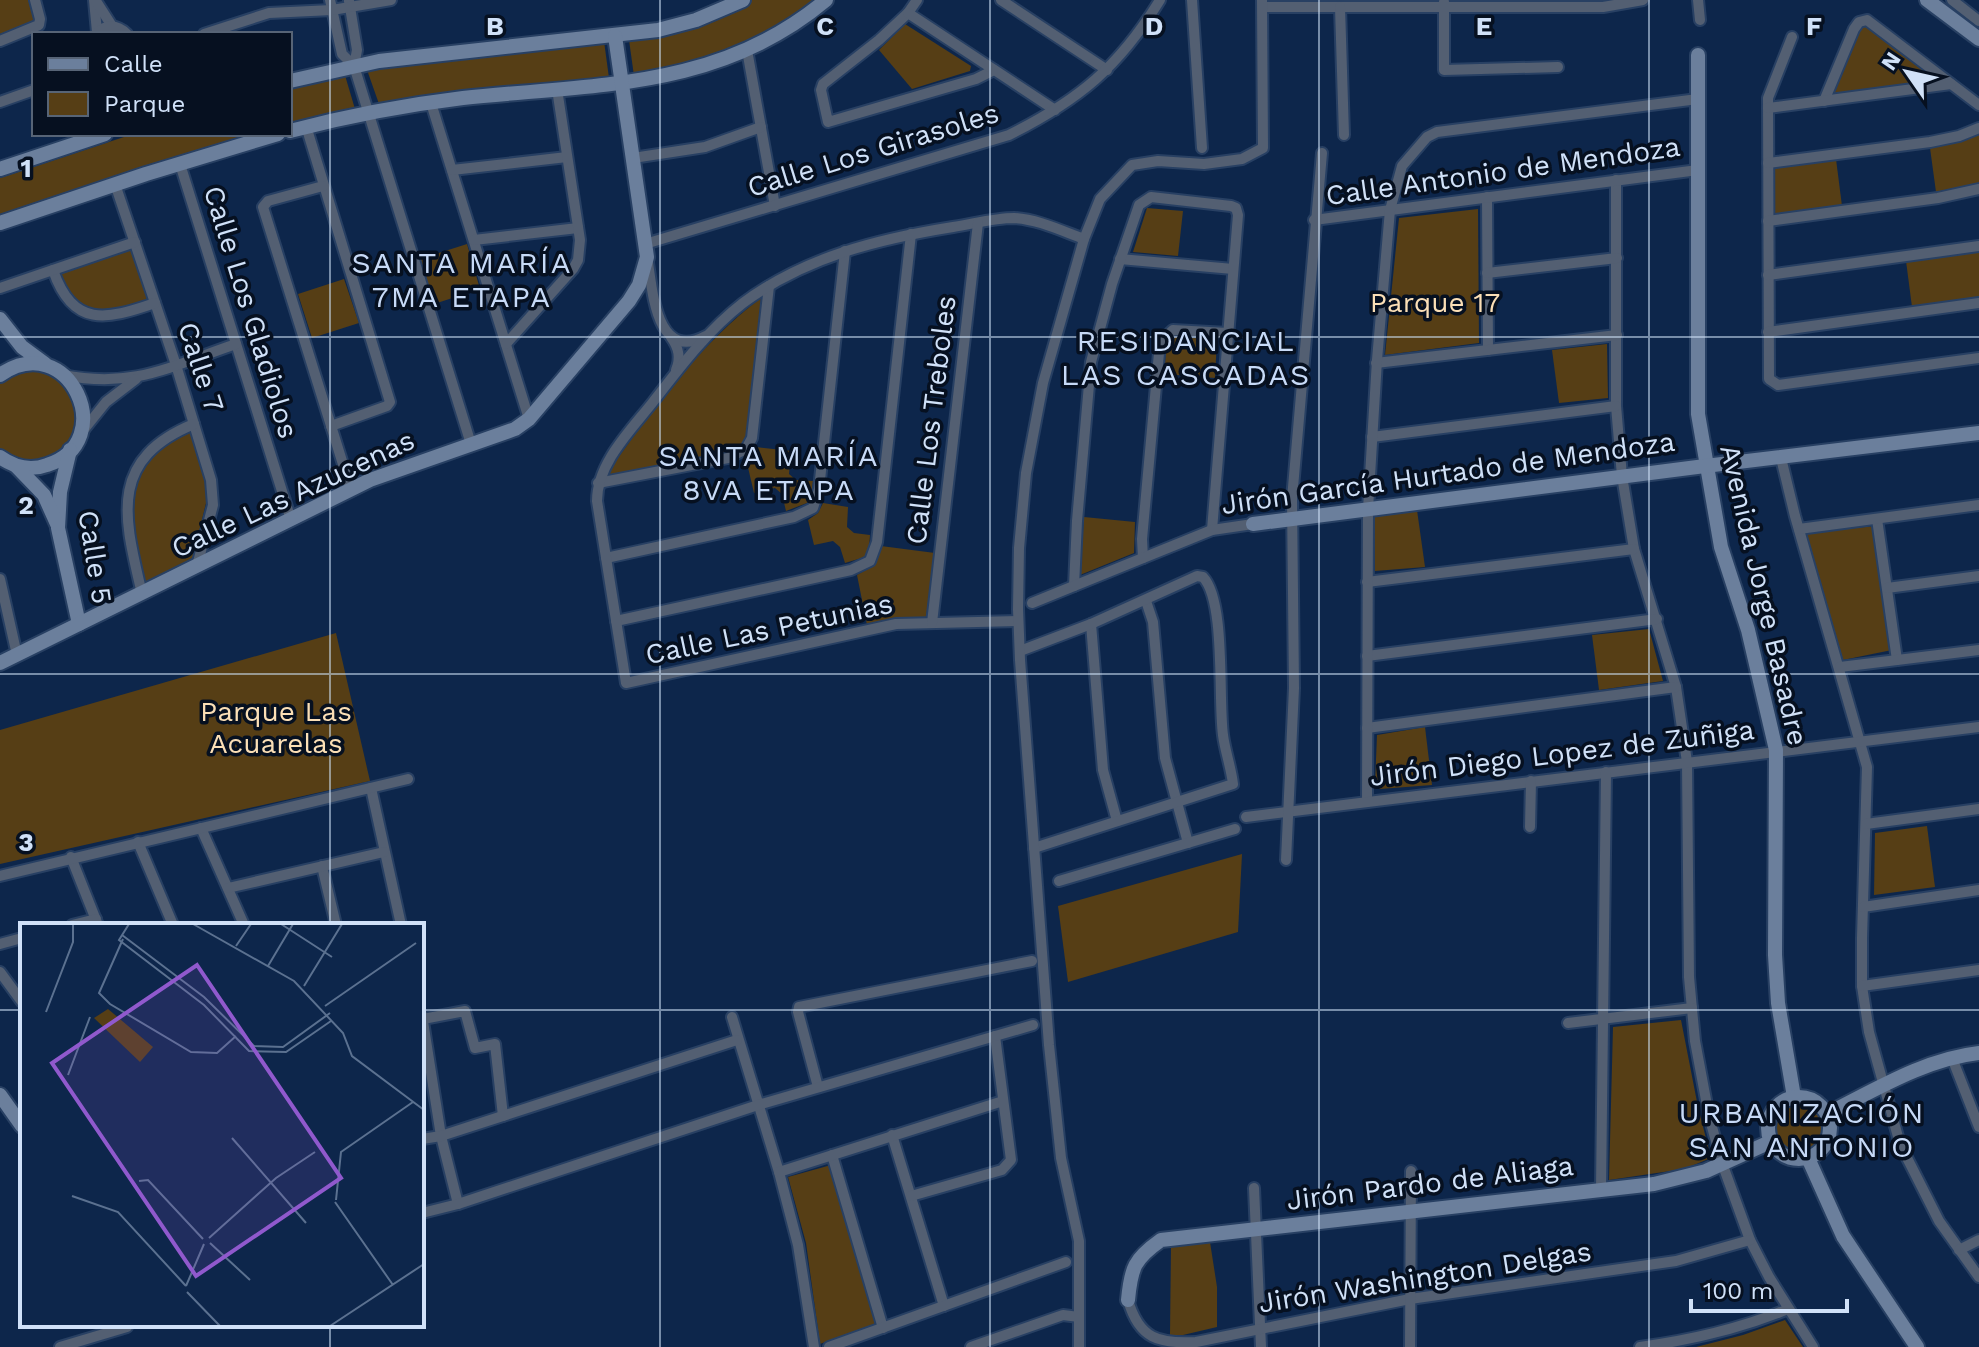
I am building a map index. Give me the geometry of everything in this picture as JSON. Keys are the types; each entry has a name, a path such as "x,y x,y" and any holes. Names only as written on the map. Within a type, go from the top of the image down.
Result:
{"street":[{"path":"0,41 39,25 35,0"},
{"path":"94,0 112,26 123,32"},
{"path":"94,0 96,32"},
{"path":"267,0 269,13"},
{"path":"210,32 269,13 391,0"},
{"path":"292,81 354,66 501,46 658,30 696,20 743,0"},
{"path":"292,130 431,103 622,83 685,72 747,50 773,37 826,0"},
{"path":"917,0 908,13 879,40 823,84 821,90 828,122 976,79 994,70"},
{"path":"1001,0 1107,70"},
{"name":"Calle Los Girasoles","path":"646,251 775,206 1009,135 1089,88 1144,26 1160,0"},
{"path":"1192,0 1202,148"},
{"path":"1079,1347 1079,1241 1061,1158 1049,1045 1018,621 1019,548 1026,473 1043,383 1084,239 1100,199 1132,165 1158,161 1204,164 1242,159 1263,148 1262,4 1340,7 1444,3 1603,7 1643,0"},
{"path":"1698,0 1700,20"},
{"path":"1927,0 1979,39"},
{"path":"1952,0 1979,21"},
{"path":"349,3 357,50 354,66 471,444"},
{"path":"1444,3 1444,70 1558,67"},
{"path":"331,5 342,54 354,66"},
{"path":"1340,7 1344,135"},
{"path":"908,13 1055,110"},
{"path":"1824,101 1854,29 1863,20 1873,23 1979,105"},
{"path":"98,32 112,26"},
{"name":"Calle Las Azucenas","path":"0,663 370,480 515,429 529,419 629,301 639,285 646,251 615,36"},
{"path":"1792,37 1771,88 1768,108 1768,375 1771,382 1778,385 1979,358"},
{"path":"747,50 775,206"},
{"name":"Avenida Jorge Basadre","path":"1698,55 1698,414 1721,547 1748,630 1776,750 1775,955 1778,1003 1794,1097"},
{"path":"1768,108 1951,84"},
{"path":"506,344 578,260 578,228 557,89"},
{"path":"0,102 32,91"},
{"path":"1367,802 1368,509 1376,363 1390,210 1402,166 1427,137 1437,132 1698,99"},
{"path":"431,103 529,419"},
{"path":"306,126 390,402 387,406 331,426"},
{"path":"633,158 705,147 761,127"},
{"path":"1768,163 1930,142 1979,128"},
{"path":"0,169 99,136"},
{"path":"0,223 271,136"},
{"path":"1286,860 1294,688 1292,519 1314,220 1322,153"},
{"path":"452,170 567,157"},
{"name":"Calle Los Gladiolos","path":"180,164 291,520"},
{"name":"Calle Antonio de Mendoza","path":"1314,220 1698,170"},
{"path":"1616,180 1616,406 1622,476 1634,549 1676,687 1687,762 1695,1041 1709,1116 1722,1163 1750,1240 1813,1347"},
{"name":"Calle 7","path":"115,184 176,365 213,492 211,519 197,566"},
{"path":"323,186 264,203 351,490"},
{"path":"1768,221 1938,198 1979,189"},
{"path":"1074,586 1091,362 1139,205 1151,197 1236,208 1212,530"},
{"path":"1487,197 1488,350"},
{"path":"911,234 876,547 870,561 851,570 616,621 597,501 598,483 612,456 674,376 727,316 803,266 845,251 911,234 1014,218 1084,239"},
{"name":"Calle Los Treboles","path":"932,623 978,223"},
{"path":"474,240 578,228"},
{"path":"0,288 135,242"},
{"path":"1768,275 1979,246"},
{"path":"646,251 656,316"},
{"path":"606,558 794,517 813,508 819,489 845,251"},
{"path":"1487,273 1617,258"},
{"path":"1120,259 1233,269"},
{"path":"53,270 64,296 77,308 93,315 119,315 155,303"},
{"path":"598,483 728,458 746,449 752,438 769,286"},
{"path":"629,301 644,298 653,306 656,316 677,347 679,356 674,376"},
{"path":"1768,332 1979,303"},
{"path":"0,319 22,347 75,387 82,402 80,436"},
{"path":"1143,558 1143,523 1160,342 1173,330 1228,333"},
{"path":"667,332 685,341 704,338 712,332"},
{"path":"1376,363 1617,335"},
{"path":"63,375 96,380 137,378 236,344"},
{"path":"0,375 24,365 49,367"},
{"path":"14,465 31,468 48,465 70,450 106,402 137,378"},
{"path":"1372,437 1616,406"},
{"path":"142,594 126,527 131,483 157,445 194,424"},
{"name":"Jirón García Hurtado de Mendoza","path":"1032,603 1212,530 1979,433"},
{"name":"Calle 5","path":"70,450 60,492 58,528 79,624"},
{"path":"0,457 14,465 44,495 58,528"},
{"path":"1781,458 1867,767 1862,986 1882,1087 1900,1144 1921,1190 1979,1277"},
{"path":"1799,529 1979,505"},
{"path":"1877,519 1897,660"},
{"path":"1367,582 1634,549"},
{"path":"1020,651 1146,601 1197,576 1203,577 1207,581 1217,618 1223,735 1233,784 1034,848"},
{"path":"1887,588 1979,576"},
{"path":"1,586 17,655"},
{"path":"1146,601 1153,622 1165,758 1188,843"},
{"path":"1367,656 1657,619"},
{"name":"Calle Las Petunias","path":"616,621 626,683 896,624 1018,621"},
{"path":"1091,624 1103,770 1117,821"},
{"path":"1840,667 1979,650"},
{"path":"1367,728 1676,687"},
{"name":"Jirón Diego Lopez de Zuñiga","path":"1246,817 1979,727"},
{"path":"1601,1190 1606,772"},
{"path":"0,876 408,779"},
{"path":"1530,827 1531,781"},
{"path":"371,788 401,923"},
{"path":"1866,824 1979,809"},
{"path":"201,828 243,923"},
{"path":"1059,881 1235,829"},
{"path":"138,842 172,923"},
{"path":"228,888 384,852"},
{"path":"71,857 97,922"},
{"path":"322,866 336,923"},
{"path":"1863,907 1979,890"},
{"path":"0,944 20,939"},
{"path":"818,1087 799,1007 1032,961"},
{"path":"1862,986 1979,970"},
{"path":"0,972 20,999"},
{"path":"1568,1023 1692,1008"},
{"path":"424,1017 465,1011 475,1048 495,1044 503,1116"},
{"path":"732,1017 798,1245 814,1347"},
{"path":"424,1212 758,1105 1033,1025"},
{"path":"911,1196 1002,1170 1011,1160 995,1036"},
{"path":"424,1139 441,1136 737,1040"},
{"path":"425,1042 441,1136 458,1204"},
{"path":"1827,1114 1952,1058 1979,1053"},
{"path":"1952,1058 1979,1127"},
{"path":"0,1095 20,1123"},
{"path":"1794,1097 1813,1100 1827,1114 1830,1122 1828,1140 1823,1148 1808,1158 1790,1159 1770,1142 1768,1123 1771,1114 1785,1100 1794,1097"},
{"path":"779,1172 1003,1101"},
{"path":"892,1135 944,1306"},
{"name":"Jirón Pardo de Aliaga","path":"1128,1300 1135,1263 1140,1255 1161,1240 1654,1184 1706,1171 1770,1142"},
{"path":"832,1155 883,1328"},
{"path":"1808,1158 1843,1236 1917,1347"},
{"path":"1410,1347 1411,1171"},
{"path":"1254,1188 1261,1347"},
{"name":"Jirón Washington Delgas","path":"1128,1300 1133,1318 1150,1336 1168,1343 1196,1342 1410,1299 1676,1261 1750,1240"},
{"path":"1959,1250 1979,1240"},
{"path":"829,1347 1066,1262"},
{"path":"1640,1347 1679,1344 1747,1326 1788,1309"},
{"path":"971,1347 1063,1315 1079,1317"},
{"path":"60,1347 76,1345 127,1327"}],"green space":[{"path":"0,0 29,0 36,18 31,24 0,34"},
{"path":"752,0 818,0 773,32 696,64 634,76 629,40"},
{"path":"905,24 971,66 970,71 912,89 879,50"},
{"path":"1863,24 1936,80 1834,94"},
{"path":"604,41 609,78 379,104 366,67"},
{"path":"344,72 355,109 292,124 292,85"},
{"path":"1979,133 1979,183 1936,192 1930,148 1968,139"},
{"path":"127,136 250,136 0,217 0,178"},
{"path":"1836,159 1842,206 1772,216 1772,168"},
{"path":"1147,208 1183,211 1178,256 1133,252"},
{"name":"Parque 17","path":"1478,209 1479,343 1385,355 1399,218"},
{"path":"467,244 480,289 434,304 420,259"},
{"path":"132,249 149,299 107,311 84,308 74,301 60,272"},
{"path":"1979,251 1979,299 1912,307 1906,261"},
{"path":"344,279 359,323 312,338 298,294"},
{"path":"761,298 748,432 744,445 727,453 605,476 696,358"},
{"path":"1175,334 1217,338 1215,378 1164,374 1167,341"},
{"path":"1607,344 1608,398 1559,403 1552,350"},
{"path":"30,369 49,372 69,389 75,401 77,426 73,437 55,455 25,462 0,451 0,382"},
{"path":"191,431 207,499 192,561 145,585 133,516 139,478 150,461 167,445"},
{"path":"756,447 791,451 789,474 796,480 813,481 807,503 786,511 782,494 775,488 754,493 746,459"},
{"path":"823,503 848,507 847,527 854,533 870,535 865,557 845,563 840,547 833,541 814,545 808,520 818,513"},
{"path":"1417,510 1425,567 1375,571 1374,516"},
{"path":"1084,517 1135,522 1134,553 1080,575"},
{"path":"1875,526 1892,650 1843,660 1806,533"},
{"path":"881,546 935,553 926,617 899,618 867,625 857,575 875,565"},
{"path":"1649,629 1663,681 1599,690 1592,635"},
{"name":"Parque Las Acuarelas","path":"336,633 370,781 0,864 0,730"},
{"path":"1425,727 1432,785 1380,789 1375,785 1377,735"},
{"path":"1927,826 1935,887 1874,895 1875,833"},
{"path":"1242,854 1238,932 1068,982 1058,906"},
{"path":"1681,1020 1711,1158 1684,1169 1609,1180 1613,1027"},
{"path":"1799,1104 1817,1111 1824,1129 1817,1147 1799,1154 1781,1147 1774,1129 1781,1111"},
{"path":"831,1165 877,1323 820,1344 806,1243 788,1177"},
{"path":"1210,1242 1217,1287 1217,1327 1170,1335 1171,1246"},
{"path":"1785,1320 1803,1347 1696,1347 1743,1335"}],"district":[{"name":"SANTA MARÍA 7MA ETAPA","path":"462,279"},
{"name":"RESIDANCIAL LAS CASCADAS","path":"1186,357"},
{"name":"SANTA MARÍA 8VA ETAPA","path":"769,472"},
{"name":"URBANIZACIÓN SAN ANTONIO","path":"1802,1129"}]}
